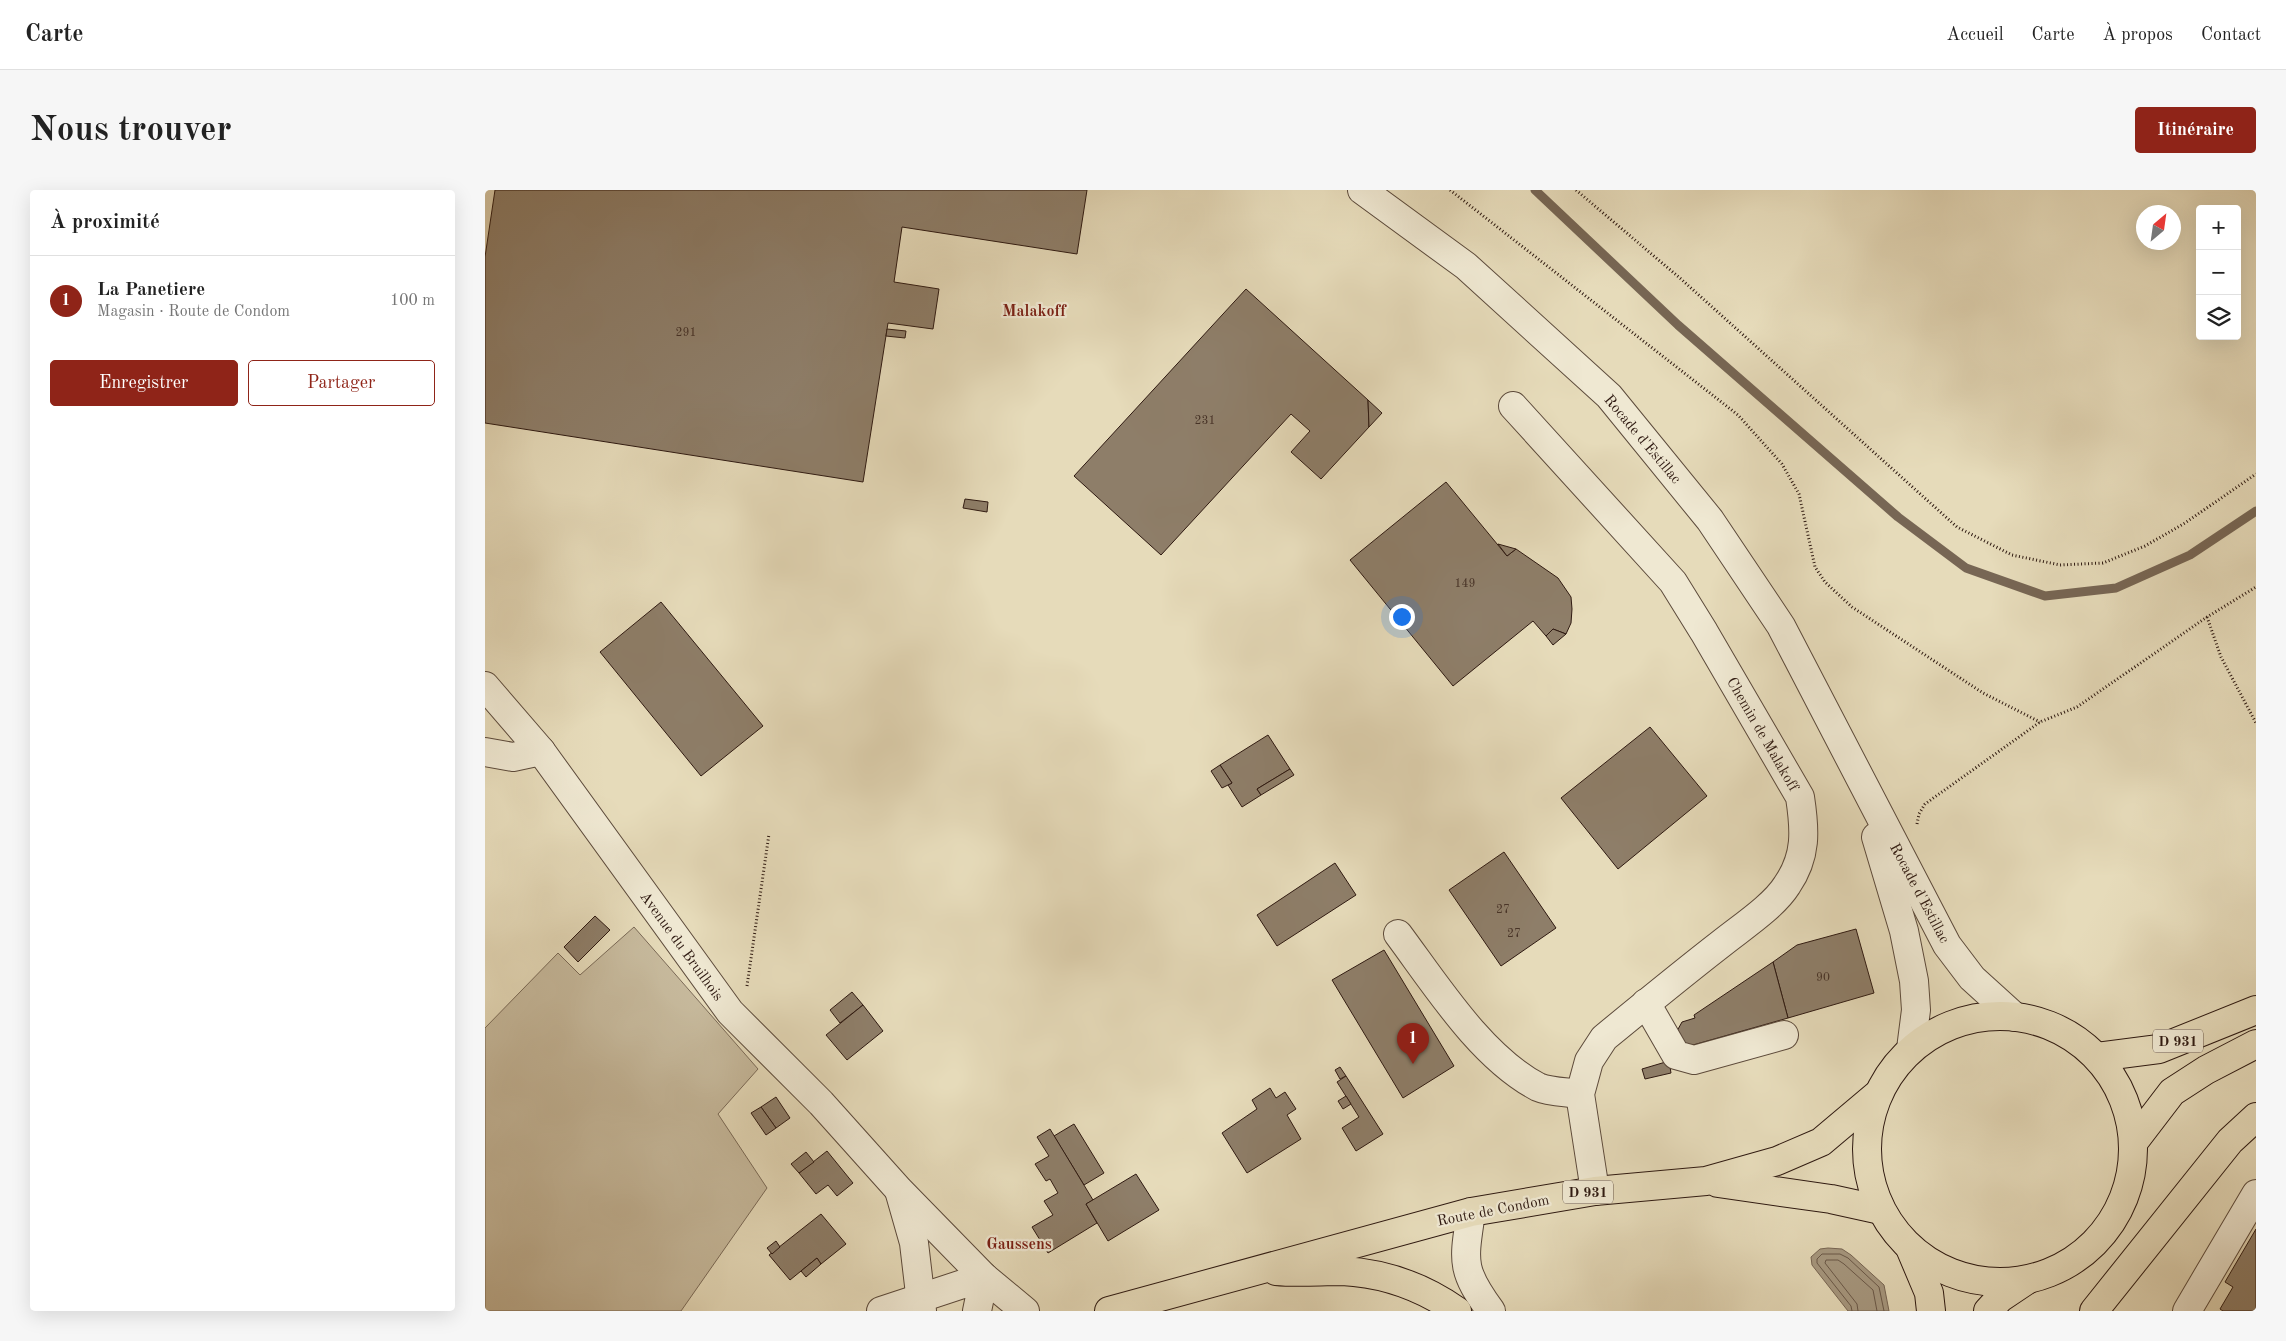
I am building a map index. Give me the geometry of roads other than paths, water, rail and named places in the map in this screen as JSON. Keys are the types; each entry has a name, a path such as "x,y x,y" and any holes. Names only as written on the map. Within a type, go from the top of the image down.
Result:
{"main road":[{"name":"D 931","path":"2097,1057 2159,1049 2256,1010"},
{"path":"1988,1311 2000,1298 2027,1280 2063,1267 2093,1245 2116,1215 2120,1206 2130,1180 2133,1143 2128,1111 2115,1083 2097,1057 2059,1030 2015,1017 1978,1018 1943,1028 1911,1049 1892,1070 1878,1094 1867,1132 1868,1172 1881,1210 1894,1230 1910,1248 1945,1270 1985,1282 2027,1280"},
{"name":"D 931","path":"2133,1143 2172,1092 2206,1070 2256,1044"},
{"name":"Route de Condom","path":"1109,1311 1175,1301 1247,1272 1280,1267 1471,1212 1595,1191 1706,1181 1777,1161 1821,1142 1878,1094"},
{"path":"2094,1311 2230,1141 2256,1117"},
{"name":"Route de Condom","path":"1706,1181 1831,1199 1881,1210"},
{"path":"1910,1248 1929,1292 1931,1311"},
{"path":"1280,1267 1302,1274 1342,1272 1385,1277 1433,1294 1457,1311"}],"street":[{"name":"Rocade d'Estillac","path":"1362,190 1465,266 1609,396 1710,520 1775,617 1848,752 1947,945 1972,978 2015,1017"},
{"name":"Chemin de Malakoff","path":"1513,406 1673,582 1800,797 1804,827 1804,842 1787,885 1760,913 1604,1038 1589,1061 1579,1094 1595,1191"},
{"name":"Avenue du Bruilhois","path":"485,686 541,751 730,1012 821,1103 899,1190 984,1277 1025,1311"},
{"path":"485,752 513,757 541,751"},
{"name":"Rocade d'Estillac","path":"1848,752 1893,887 1904,931 1914,981 1916,1010 1911,1049"},
{"path":"1398,934 1447,999 1493,1055 1539,1087 1579,1094"},
{"path":"1646,1003 1676,1055 1694,1060 1784,1035"},
{"name":"Avenue du Bruilhois","path":"899,1190 914,1243 922,1304"},
{"path":"2187,1311 2256,1194"},
{"path":"1471,1212 1465,1251 1466,1270 1477,1292 1491,1311"},
{"path":"881,1311 922,1304 984,1277"},
{"path":"977,1311 984,1277"}],"water":[{"path":"1820,1249 1842,1249 1884,1285 1889,1311 1848,1311 1812,1265 1811,1257"}],"waterway":[{"path":"1535,190 1678,325 1898,517 1966,568 2045,596 2116,588 2190,555 2256,511"}],"place":[{"name":"La Panetiere","path":"1413,1064"}],"district":[{"name":"Malakoff","path":"1034,310"},
{"name":"Gaussens","path":"1019,1243"}]}
